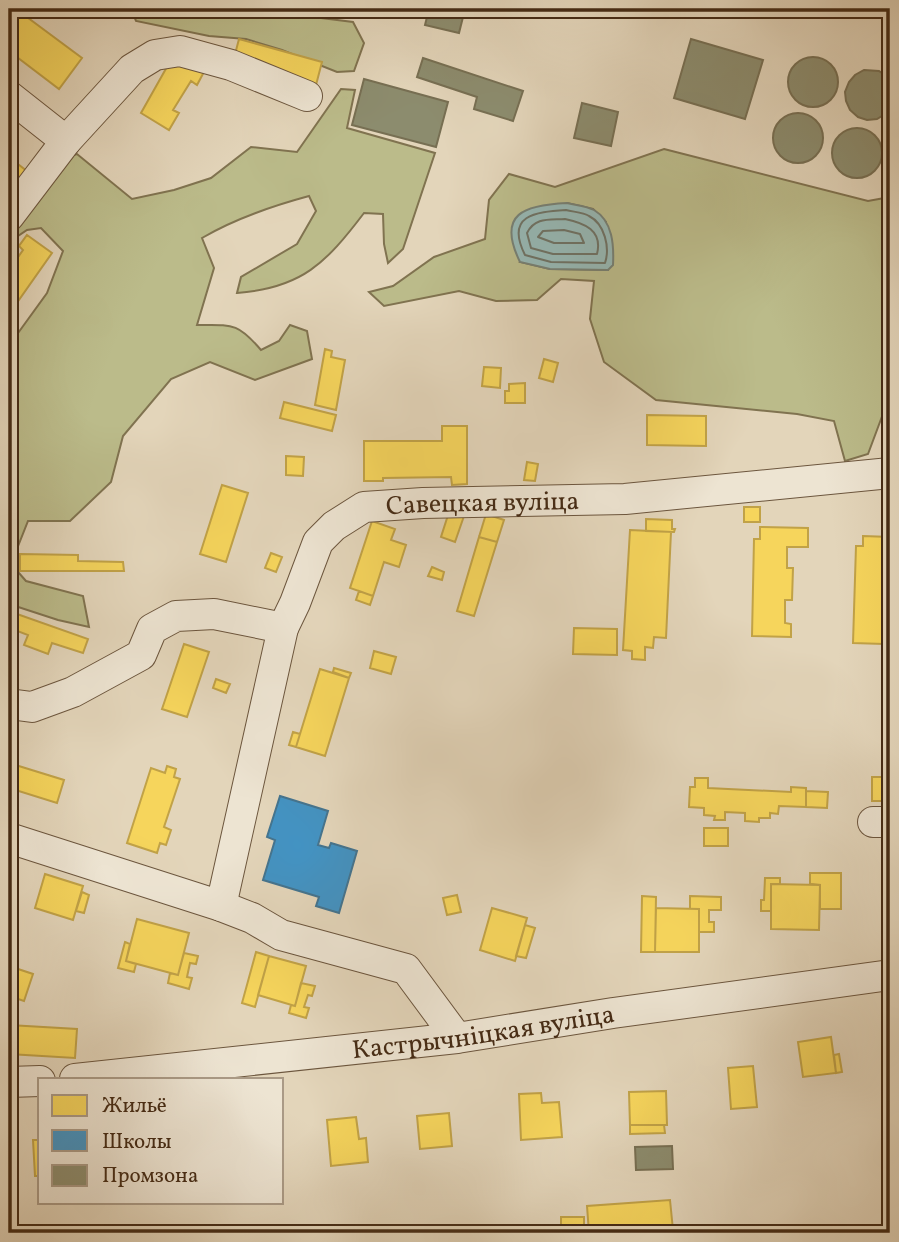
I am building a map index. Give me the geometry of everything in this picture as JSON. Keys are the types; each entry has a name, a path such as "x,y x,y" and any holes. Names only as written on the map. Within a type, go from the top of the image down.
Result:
{"street":[{"path":"9,216 66,141 132,69 155,55 180,51 219,61 307,96"},
{"path":"9,96 66,141"},
{"name":"Савецкая вуліца","path":"221,906 284,628 318,542 334,526 364,508 423,503 625,499 890,474"},
{"path":"9,704 32,707 73,692 141,655 152,629 176,616 214,614 284,628"},
{"path":"9,838 221,906 253,918 281,935 406,969 457,1038"},
{"name":"Кастрычніцкая вуліца","path":"84,1078 457,1038 613,1013 890,975"},
{"path":"9,1082 38,1081"}],"green space":[{"path":"131,9 218,9 244,15 353,22 364,43 354,71 337,72 246,39 209,36 136,21"},
{"path":"341,89 355,90 347,128 435,153 403,249 388,263 383,214 364,213 337,246 311,270 279,285 237,293 241,277 297,244 316,211 309,196 254,213 202,238 214,268 197,325 233,327 246,334 261,350 279,341 290,325 307,331 312,359 255,380 210,362 171,379 123,436 111,482 70,521 28,521 11,564 26,581 83,596 89,627 9,604 9,406 12,395 13,340 47,293 63,251 41,228 27,230 9,242 15,212 61,159 77,154 132,199 211,178 251,147 297,152"},
{"path":"664,149 868,201 890,197 890,395 868,454 845,461 834,421 797,414 656,400 604,362 590,319 594,281 561,279 537,300 496,301 459,291 384,306 369,292 393,286 434,257 485,239 489,200 509,174 555,187","holes":["567,203 593,209 606,222 608,270 550,269 520,262"]}],"water":[{"path":"567,203 591,209 600,215 609,227 613,265 608,270 550,269 520,262 513,245 513,222 527,210"}],"building: Жильё":[{"path":"9,9 16,9 82,58 59,89 9,51"},
{"path":"239,39 322,62 316,85 233,62"},
{"path":"172,58 205,70 197,85 191,81 173,110 179,113 169,130 141,113"},
{"path":"9,157 28,172 9,197"},
{"path":"27,235 52,253 9,314 9,270 23,250 19,246"},
{"path":"325,349 332,351 331,357 345,360 336,410 315,405"},
{"path":"544,359 558,363 553,382 539,378"},
{"path":"484,367 501,368 500,388 482,386"},
{"path":"525,383 525,403 505,403 505,391 509,391 509,384"},
{"path":"284,402 336,415 332,431 280,418"},
{"path":"647,415 706,416 706,446 647,445"},
{"path":"442,426 467,426 467,484 452,485 451,477 383,478 383,481 364,481 364,441 442,441"},
{"path":"286,456 304,457 303,476 286,475"},
{"path":"527,462 538,464 535,481 524,480"},
{"path":"222,485 248,493 226,562 200,554"},
{"path":"744,507 760,507 760,522 744,522"},
{"path":"449,512 464,516 455,542 441,537"},
{"path":"486,514 504,520 497,542 479,537"},
{"path":"646,519 672,520 674,532 646,531"},
{"path":"372,521 395,529 391,540 406,545 399,567 384,562 373,596 350,588"},
{"path":"760,527 808,528 808,547 787,547 787,568 793,568 792,600 785,600 785,623 791,624 791,637 752,636 754,539 760,539"},
{"path":"630,530 671,532 666,638 654,637 653,648 645,647 645,660 632,659 632,651 623,650"},
{"path":"863,536 890,537 890,611 885,611 884,644 853,643 856,546 863,546"},
{"path":"479,537 497,542 474,616 457,611"},
{"path":"271,553 282,557 276,572 265,568"},
{"path":"20,554 78,555 78,561 123,562 124,571 20,571"},
{"path":"432,567 444,572 442,580 428,576"},
{"path":"359,591 373,596 370,605 356,600"},
{"path":"9,611 17,614 9,637"},
{"path":"17,614 88,639 83,653 52,643 48,654 24,645 28,635 12,629"},
{"path":"574,628 617,629 617,655 573,654"},
{"path":"184,644 209,652 187,717 162,709"},
{"path":"374,651 396,657 391,674 370,668"},
{"path":"334,668 351,673 349,678 333,672"},
{"path":"320,669 349,678 325,756 296,747"},
{"path":"216,679 230,684 226,693 213,688"},
{"path":"293,732 300,734 296,747 289,745"},
{"path":"9,763 64,780 57,803 9,788"},
{"path":"167,766 176,769 174,777 180,779 164,827 171,830 166,845 160,843 157,853 127,843 151,768 165,773"},
{"path":"872,777 890,777 890,801 872,801"},
{"path":"695,778 708,778 708,788 791,792 791,787 806,788 806,807 779,806 778,814 770,813 770,818 759,818 759,822 745,821 745,813 725,812 725,820 714,820 715,816 704,815 704,808 689,807 690,787 695,787"},
{"path":"806,791 828,792 827,808 806,807"},
{"path":"704,828 728,828 728,846 704,846"},
{"path":"886,864 890,864 890,906 885,905"},
{"path":"810,873 841,873 841,909 820,909 820,885 810,884"},
{"path":"45,874 83,886 73,920 35,908"},
{"path":"765,878 780,878 780,884 771,884 771,911 761,911"},
{"path":"771,884 820,885 819,930 771,929"},
{"path":"82,892 89,895 84,913 76,911"},
{"path":"457,895 461,912 447,915 443,898"},
{"path":"642,896 656,897 655,952 641,952"},
{"path":"690,896 721,897 721,910 709,910 709,922 714,922 714,932 699,932 699,909 690,909"},
{"path":"492,908 527,918 515,961 480,950"},
{"path":"656,908 699,909 699,952 655,952"},
{"path":"137,919 189,933 178,975 126,961"},
{"path":"525,925 535,928 526,958 516,956"},
{"path":"125,942 130,944 126,961 136,964 134,972 118,968"},
{"path":"256,952 269,956 255,1007 242,1003"},
{"path":"184,953 198,956 196,964 190,963 187,977 192,978 189,989 168,983 170,973 178,975"},
{"path":"269,956 306,966 295,1006 258,995"},
{"path":"9,966 33,974 24,1001 9,996"},
{"path":"301,983 315,986 304,1007 309,1008 306,1018 289,1013 291,1005 295,1006"},
{"path":"9,1025 77,1029 75,1058 9,1054"},
{"path":"831,1037 836,1073 803,1077 798,1042"},
{"path":"839,1054 842,1072 836,1073 834,1055"},
{"path":"753,1066 757,1107 731,1109 728,1068"},
{"path":"666,1091 667,1125 630,1125 629,1092"},
{"path":"541,1093 542,1103 559,1102 562,1137 521,1140 519,1094"},
{"path":"449,1113 452,1146 420,1149 417,1116"},
{"path":"356,1117 359,1139 366,1138 368,1162 331,1166 327,1120"},
{"path":"630,1125 664,1125 665,1133 630,1134"},
{"path":"33,1140 38,1140 38,1176 35,1176"},
{"path":"670,1200 673,1230 589,1233 587,1206"},
{"path":"561,1217 584,1217 584,1233 561,1233"},
{"path":"301,1225 301,1233 254,1233 253,1229"}],"building: Школы":[{"path":"280,796 328,811 318,845 329,848 331,843 357,851 339,913 316,906 319,897 263,880 275,840 267,837"}],"building: Промзона":[{"path":"429,9 465,9 459,33 425,25"},
{"path":"691,39 763,60 745,119 674,98"},
{"path":"813,57 831,64 838,82 831,100 813,107 795,100 788,82 795,64"},
{"path":"423,58 523,91 513,121 474,109 477,97 417,77"},
{"path":"864,70 879,71 890,79 890,111 877,119 858,117 850,110 846,101 845,92 849,82"},
{"path":"364,79 448,102 436,147 352,125"},
{"path":"582,103 618,112 611,146 574,138"},
{"path":"798,113 816,120 823,138 816,156 798,163 780,156 773,138 780,120"},
{"path":"857,128 875,135 882,153 875,171 857,178 839,171 832,153 839,135"},
{"path":"672,1146 673,1169 636,1170 635,1147"}]}
